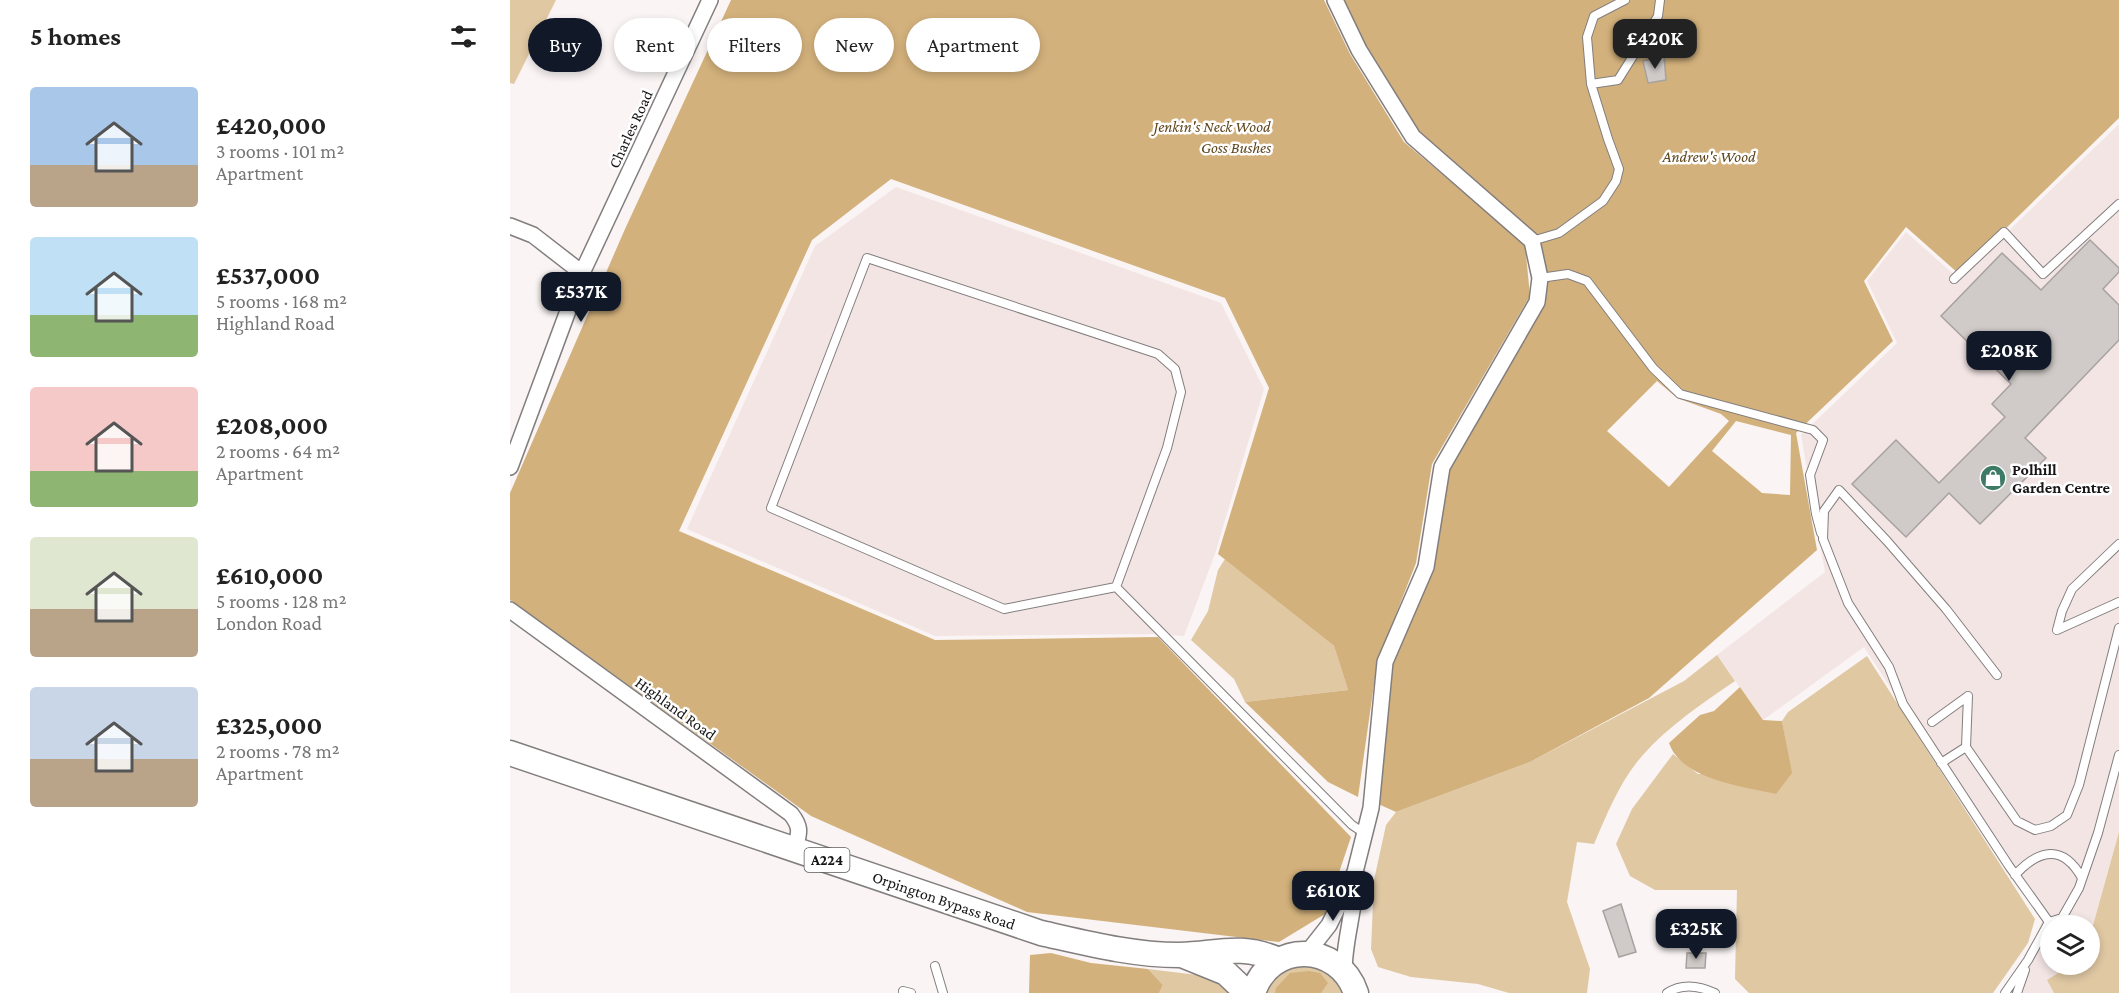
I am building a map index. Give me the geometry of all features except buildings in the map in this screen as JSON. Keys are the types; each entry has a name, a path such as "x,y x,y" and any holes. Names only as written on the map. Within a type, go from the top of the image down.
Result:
{"main road":[{"name":"Orpington Bypass Road","path":"510,753 1041,933 1112,948 1179,955 1240,950 1260,953 1279,960"},
{"path":"1253,993 1262,975 1279,960 1298,953 1307,953 1325,958 1351,982 1375,993"},
{"name":"Orpington Bypass Road","path":"1179,955 1220,970 1247,993"}],"street":[{"name":"Charles Road","path":"582,273 710,0"},
{"path":"1307,953 1329,925 1355,872 1371,808 1385,662 1426,567 1442,467 1537,302 1540,278 1532,241 1413,137 1359,50 1335,0"},
{"path":"510,226 533,235 582,273 510,467"},
{"name":"Highland Road","path":"510,610 790,814 798,823 799,834 795,849"},
{"path":"1351,982 1343,958 1356,894 1355,872"}],"lane":[{"path":"1532,241 1558,233 1603,201 1616,181 1619,170 1591,84 1587,37 1594,16 1625,0"},
{"path":"1591,84 1618,80 1658,16 1660,0"},
{"path":"1954,279 2004,232 2043,274 2119,204"},
{"path":"867,258 1158,354 1175,369 1181,392 1167,447 1116,586 1004,609 771,508 867,258"},
{"path":"1540,278 1568,274 1587,281 1653,368 1680,394 1813,430 1823,440 1810,475 1816,514 1823,539 1848,603 1889,667 1903,704 2015,875 2044,915"},
{"path":"1823,539 1824,511 1839,490 1946,609 1997,675"},
{"path":"2119,544 2072,589 2062,611 2057,630 2119,602"},
{"path":"1116,586 1352,825 1364,833"},
{"path":"1932,722 1968,696 1966,747 2017,821 2035,830 2051,826 2067,815 2079,785 2119,628"},
{"path":"1941,763 1966,747"},
{"path":"2064,915 2079,888 2098,833 2119,755"},
{"path":"2015,875 2039,855 2054,853 2066,858 2076,867 2082,878"},
{"path":"2005,993 2040,938"},
{"path":"2017,993 2028,960"},
{"path":"935,966 943,993"},
{"path":"1667,993 1696,986 1715,993"}],"shaded area":[{"path":"510,0 556,0 547,18 528,18 528,56 514,84 510,83"},
{"name":"Polhill Garden Centre","path":"2119,124 2119,832 2096,915 2040,915 2040,918 1864,647 1763,720 1717,655 1825,572 1801,435 1897,343 1867,281 1906,232 1959,279"},
{"path":"896,187 1221,303 1264,389 1215,554 1184,636 1157,634 935,636 687,529 815,246"},
{"path":"1225,559 1334,646 1348,690 1245,702 1234,679 1191,640 1208,611 1218,570"},
{"path":"1717,655 1735,681 1686,716 1652,745 1634,766 1621,787 1594,844 1577,842 1567,902 1590,969 1587,993 1509,993 1478,984 1411,977 1378,967 1371,949 1374,880 1386,825 1396,812 1530,762 1684,681"},
{"path":"1867,656 2035,919 2028,943 1993,993 1749,993 1735,979 1737,890 1655,890 1630,876 1616,844 1632,809 1673,754 1698,774 1791,773 1782,721 1788,712"},
{"path":"2119,832 2119,993 2054,993 2047,980 2055,975 2100,975 2100,915 2096,915"},
{"name":"Polhill Garden Centre","path":"2040,927 2040,975 2056,975 2048,980 2054,993 2001,993 2033,946"},
{"path":"1298,963 1328,969 1347,993 1262,993 1271,977"},
{"path":"1148,969 1206,976 1219,980 1232,993 1159,993 1163,985"}],"green space":[{"name":"Goss Bushes","path":"731,0 1324,0 1350,54 1404,142 1525,244 1530,296 1432,464 1416,563 1377,663 1358,797 1328,782 1245,702 1348,690 1334,646 1218,554 1269,388 1225,298 891,179 812,240 679,531 935,640 1158,637 1351,837 1325,914 1279,942 1027,912 811,816 510,600 510,493 625,229 707,52 707,72 802,72 802,18 723,18"},
{"name":"Andrew's Wood","path":"1343,0 2119,0 2119,118 1959,274 1906,227 1864,281 1893,341 1796,433 1817,550 1649,698 1530,762 1396,812 1376,803 1392,666 1434,568 1448,472 1542,303 1545,283 1542,248 1532,232 1418,131 1369,55","holes":["1657,381 1677,398 1721,414 1729,421 1669,487 1607,431","1736,421 1791,435 1790,495 1762,493 1712,451"]},
{"path":"1740,687 1763,720 1782,721 1792,773 1776,794 1731,784 1700,773 1686,765 1669,743 1700,715 1714,711"},
{"path":"1051,953 1091,963 1148,969 1163,985 1159,993 1029,993 1030,955"},
{"path":"1309,971 1320,973 1328,983 1321,993 1275,993 1276,988 1290,973"}],"place":[{"name":"Polhill Garden Centre","path":"1993,478"}],"park label":[{"name":"Jenkin's Neck Wood","path":"1212,126"}]}
